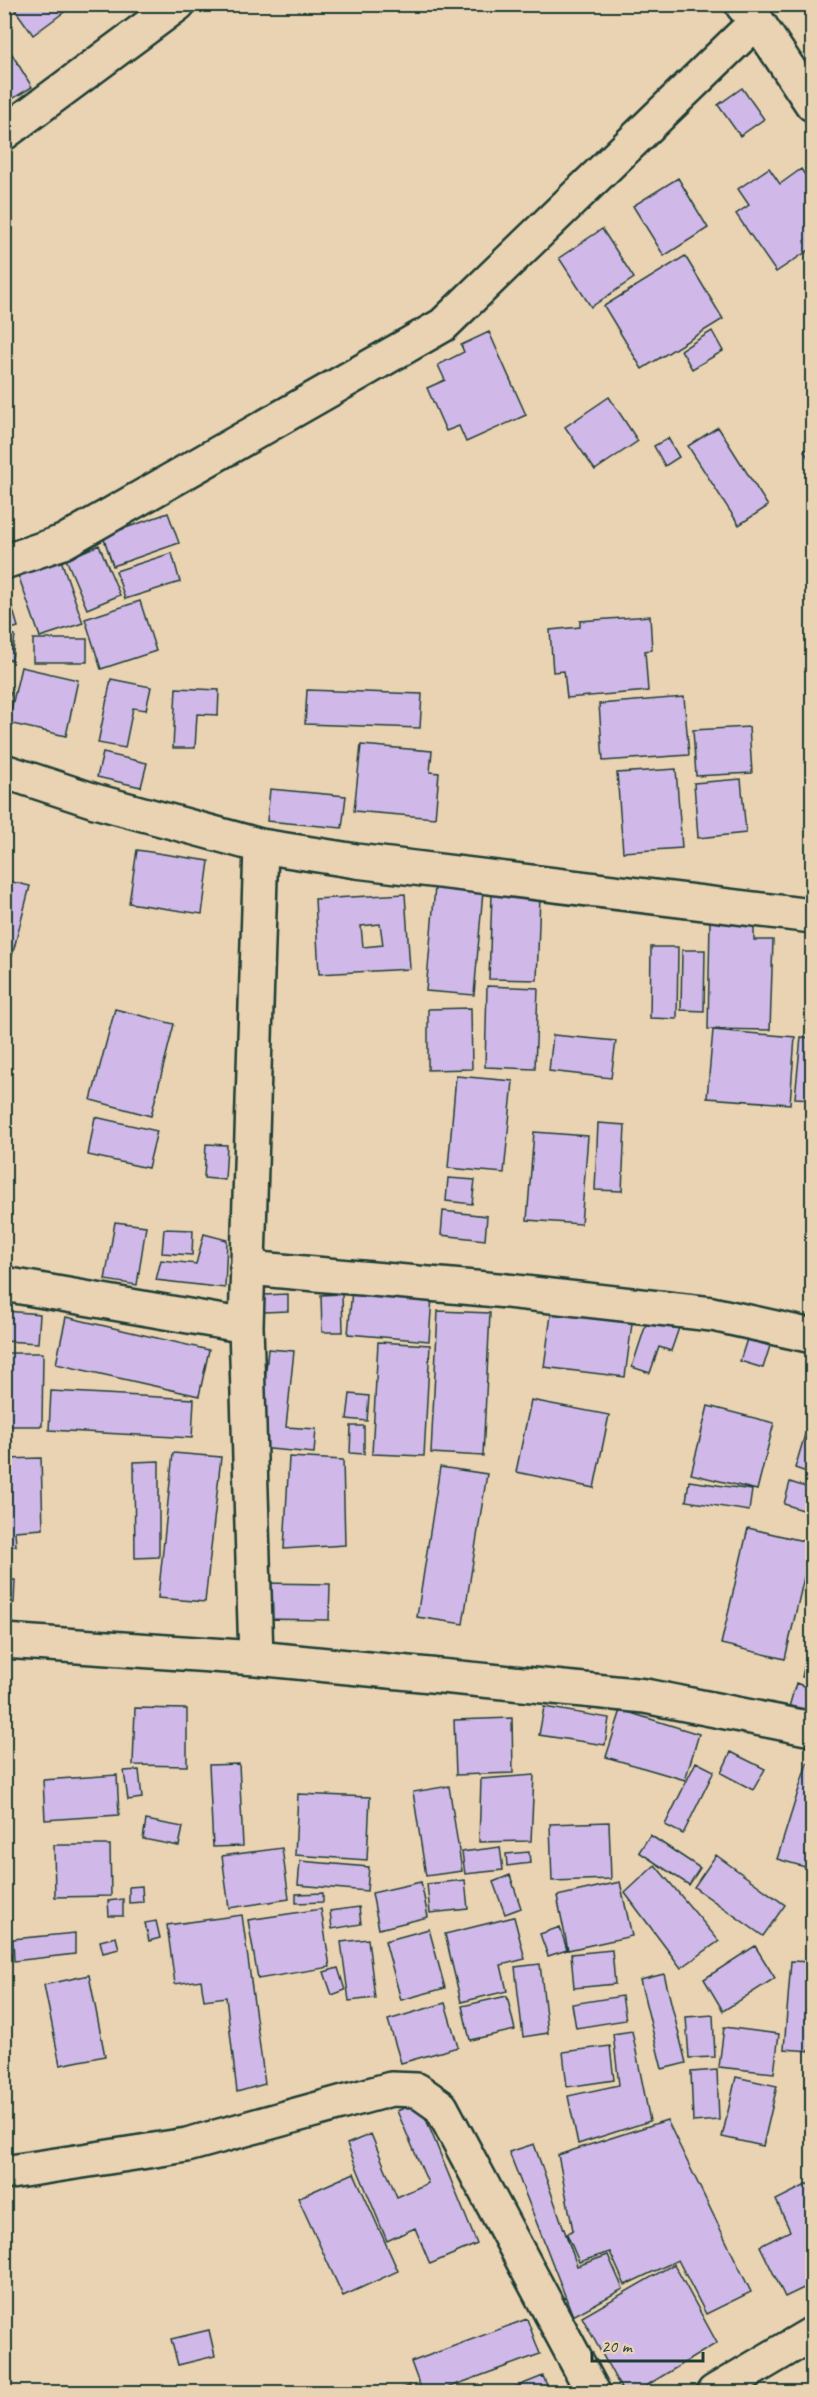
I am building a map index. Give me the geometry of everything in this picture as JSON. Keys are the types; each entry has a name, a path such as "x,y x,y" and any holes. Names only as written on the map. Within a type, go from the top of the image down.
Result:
{"street":[{"path":"4,133 178,4"},
{"path":"4,562 63,542 443,325 750,13 813,104"},
{"path":"4,771 95,801 261,846 356,861 813,916"},
{"path":"256,1658 246,1326 261,846"},
{"path":"247,1268 497,1290 712,1314 813,1336"},
{"path":"4,1284 246,1326"},
{"path":"4,1641 256,1658 645,1696 813,1729"},
{"path":"4,2173 187,2145 391,2090 417,2090 441,2107 593,2392"},
{"path":"714,2392 813,2334"}],"building":[{"path":"11,4 75,4 33,35"},
{"path":"4,41 32,87 4,104"},
{"path":"742,88 764,119 740,136 718,105"},
{"path":"769,168 780,184 801,169 812,185 812,248 776,272 736,214 749,205 738,189"},
{"path":"678,178 708,228 664,256 633,206"},
{"path":"602,229 634,278 591,307 559,258"},
{"path":"685,256 723,319 642,369 604,306"},
{"path":"712,331 723,351 692,369 681,350"},
{"path":"489,332 526,415 466,442 459,426 446,431 427,388 445,380 438,365 464,352 461,345"},
{"path":"609,397 638,441 595,470 565,427"},
{"path":"718,427 768,506 739,525 688,446"},
{"path":"668,438 679,457 665,466 654,446"},
{"path":"812,446 812,464 804,451"},
{"path":"168,513 179,543 113,566 103,536"},
{"path":"99,545 120,595 87,609 66,559"},
{"path":"172,553 180,582 125,599 116,571"},
{"path":"60,557 83,623 40,637 17,572"},
{"path":"4,579 18,627 4,631"},
{"path":"140,601 156,651 101,669 85,619"},
{"path":"650,616 652,650 645,651 648,691 567,698 564,671 553,672 550,630 580,627 580,621"},
{"path":"4,634 15,635 12,660 4,659"},
{"path":"33,639 87,639 87,662 33,662"},
{"path":"21,667 78,680 66,736 8,723"},
{"path":"111,679 151,687 146,710 133,708 125,748 98,743"},
{"path":"176,688 219,690 218,715 197,714 195,748 173,748"},
{"path":"4,690 11,692 4,714"},
{"path":"307,690 422,694 420,728 305,724"},
{"path":"684,697 689,755 603,761 599,704"},
{"path":"749,727 752,773 696,776 693,730"},
{"path":"361,745 432,751 430,772 439,773 435,818 354,811"},
{"path":"103,753 147,763 141,787 97,777"},
{"path":"676,769 682,848 623,852 617,773"},
{"path":"741,779 746,833 698,838 694,783"},
{"path":"270,789 346,796 342,828 267,821"},
{"path":"137,850 209,861 202,914 129,903"},
{"path":"4,880 30,886 12,956 4,954"},
{"path":"435,887 483,891 474,995 426,991"},
{"path":"405,894 410,969 319,974 315,899","holes":["380,924 383,945 363,947 361,926"]},
{"path":"492,894 540,896 537,980 489,979"},
{"path":"710,921 754,921 754,940 773,940 770,1030 708,1029"},
{"path":"651,947 678,947 677,1019 650,1018"},
{"path":"682,950 705,950 704,1011 681,1010"},
{"path":"487,986 538,988 535,1069 485,1067"},
{"path":"471,1008 472,1069 428,1070 428,1009"},
{"path":"115,1009 174,1024 151,1116 91,1100"},
{"path":"713,1030 795,1037 790,1104 707,1098"},
{"path":"553,1035 616,1041 611,1078 549,1071"},
{"path":"801,1037 812,1038 812,1099 795,1098"},
{"path":"456,1076 513,1081 504,1173 448,1168"},
{"path":"95,1117 157,1131 148,1168 88,1155"},
{"path":"598,1123 625,1125 622,1191 595,1190"},
{"path":"534,1132 588,1136 581,1224 527,1220"},
{"path":"206,1144 227,1145 225,1180 204,1178"},
{"path":"448,1178 475,1180 472,1204 446,1201"},
{"path":"443,1211 487,1216 485,1240 441,1235"},
{"path":"115,1222 146,1226 137,1285 105,1280"},
{"path":"164,1229 193,1230 192,1255 162,1253"},
{"path":"204,1234 227,1240 225,1288 156,1280 161,1260 196,1264"},
{"path":"352,1290 432,1296 429,1341 348,1334"},
{"path":"288,1294 288,1311 264,1312 264,1295"},
{"path":"342,1294 343,1332 322,1332 321,1295"},
{"path":"552,1307 633,1316 625,1377 544,1367"},
{"path":"6,1311 40,1314 38,1343 4,1341"},
{"path":"438,1311 490,1313 483,1456 431,1453"},
{"path":"649,1315 680,1325 671,1351 659,1347 650,1373 632,1367"},
{"path":"66,1317 209,1350 199,1396 56,1364"},
{"path":"747,1339 770,1346 763,1368 740,1361"},
{"path":"378,1342 430,1345 424,1456 372,1454"},
{"path":"268,1349 294,1351 286,1427 316,1429 314,1453 259,1448"},
{"path":"4,1353 43,1353 42,1426 4,1426"},
{"path":"51,1391 194,1399 192,1438 49,1430"},
{"path":"350,1394 369,1396 367,1421 347,1419"},
{"path":"531,1400 609,1415 594,1488 516,1472"},
{"path":"708,1406 774,1423 757,1490 691,1474"},
{"path":"812,1411 812,1474 795,1468"},
{"path":"351,1426 364,1426 364,1454 350,1453"},
{"path":"173,1453 221,1457 205,1602 158,1598"},
{"path":"289,1457 343,1460 345,1545 284,1549"},
{"path":"41,1458 43,1529 15,1531 16,1546 4,1546 4,1459"},
{"path":"159,1461 159,1557 135,1558 134,1462"},
{"path":"440,1467 487,1474 463,1624 417,1617"},
{"path":"689,1481 752,1490 749,1511 686,1501"},
{"path":"790,1482 812,1489 812,1513 784,1504"},
{"path":"748,1528 812,1543 785,1659 721,1644"},
{"path":"4,1580 15,1580 14,1603 4,1603"},
{"path":"260,1583 330,1584 329,1620 259,1619"},
{"path":"812,1633 812,1679 802,1677"},
{"path":"796,1683 812,1689 812,1714 789,1707"},
{"path":"544,1707 609,1718 605,1745 539,1735"},
{"path":"135,1708 187,1709 187,1766 133,1765"},
{"path":"621,1710 699,1734 685,1780 606,1757"},
{"path":"512,1718 513,1773 456,1775 454,1720"},
{"path":"731,1752 765,1769 753,1790 721,1773"},
{"path":"696,1762 714,1771 683,1834 665,1825"},
{"path":"807,1763 812,1764 812,1869 777,1859"},
{"path":"239,1764 243,1846 213,1847 209,1765"},
{"path":"139,1770 142,1798 128,1800 124,1771"},
{"path":"117,1775 119,1815 45,1820 43,1780"},
{"path":"534,1775 531,1841 479,1842 481,1779"},
{"path":"449,1786 462,1871 426,1876 413,1792"},
{"path":"298,1794 370,1797 367,1860 295,1855"},
{"path":"146,1820 183,1827 179,1846 143,1839"},
{"path":"609,1822 611,1879 552,1881 550,1824"},
{"path":"650,1835 700,1868 689,1885 639,1852"},
{"path":"54,1845 110,1845 111,1896 55,1897"},
{"path":"500,1847 503,1870 465,1874 462,1852"},
{"path":"282,1848 289,1899 229,1908 222,1856"},
{"path":"529,1852 530,1863 507,1866 506,1854"},
{"path":"716,1855 785,1905 763,1936 694,1887"},
{"path":"300,1861 369,1867 367,1891 298,1885"},
{"path":"655,1865 719,1941 681,1968 625,1893"},
{"path":"510,1875 521,1908 505,1914 493,1882"},
{"path":"465,1880 468,1909 430,1913 427,1884"},
{"path":"421,1882 428,1917 379,1929 372,1893"},
{"path":"620,1882 632,1936 568,1950 557,1896"},
{"path":"142,1886 143,1902 129,1903 129,1887"},
{"path":"323,1893 323,1902 296,1903 296,1894"},
{"path":"123,1899 123,1916 109,1916 108,1901"},
{"path":"359,1907 361,1924 332,1929 330,1911"},
{"path":"321,1909 330,1967 258,1979 248,1920"},
{"path":"242,1915 265,2084 237,2092 226,1997 204,2000 201,1980 175,1984 167,1925"},
{"path":"514,1917 525,1959 501,1965 507,1991 461,2002 445,1934"},
{"path":"156,1921 160,1938 149,1941 145,1923"},
{"path":"560,1927 567,1950 548,1956 540,1934"},
{"path":"429,1929 445,1988 401,2000 385,1941"},
{"path":"75,1933 75,1954 14,1961 13,1939"},
{"path":"116,1937 119,1949 103,1953 100,1941"},
{"path":"368,1939 375,1998 349,2001 341,1942"},
{"path":"4,1941 8,1941 9,1970 4,1970"},
{"path":"755,1946 775,1978 723,2011 704,1979"},
{"path":"612,1950 615,1984 574,1988 571,1954"},
{"path":"791,1961 812,1962 811,2051 784,2049"},
{"path":"540,1964 548,2033 523,2037 515,1967"},
{"path":"338,1968 345,1990 332,1995 324,1972"},
{"path":"664,1974 686,2063 662,2069 640,1980"},
{"path":"89,1975 105,2056 60,2065 44,1985"},
{"path":"507,1996 515,2030 470,2040 462,2006"},
{"path":"622,1996 626,2020 576,2028 572,2004"},
{"path":"445,2003 458,2047 401,2063 388,2020"},
{"path":"713,2015 715,2057 689,2058 686,2017"},
{"path":"724,2027 779,2034 774,2073 719,2067"},
{"path":"632,2031 650,2121 578,2144 568,2096 619,2085 613,2034"},
{"path":"610,2046 614,2080 567,2087 563,2052"},
{"path":"717,2070 719,2120 693,2122 691,2072"},
{"path":"736,2077 777,2086 763,2146 722,2137"},
{"path":"419,2102 477,2244 430,2264 415,2228 387,2241 347,2144 371,2134 397,2197 428,2183 397,2111"},
{"path":"667,2120 751,2292 706,2314 678,2260 625,2285 610,2252 579,2262 567,2234 573,2230 558,2155"},
{"path":"534,2144 577,2266 608,2255 623,2289 573,2316 509,2152"},
{"path":"354,2173 398,2271 343,2296 298,2198"},
{"path":"812,2182 812,2284 785,2297 760,2246 790,2231 776,2200"},
{"path":"674,2264 717,2343 636,2392 623,2392 582,2317"},
{"path":"527,2319 540,2354 436,2392 422,2392 411,2362"},
{"path":"209,2330 215,2356 178,2365 171,2339"},
{"path":"543,2376 550,2392 503,2392"},
{"path":"409,2385 413,2392 395,2392"}]}
